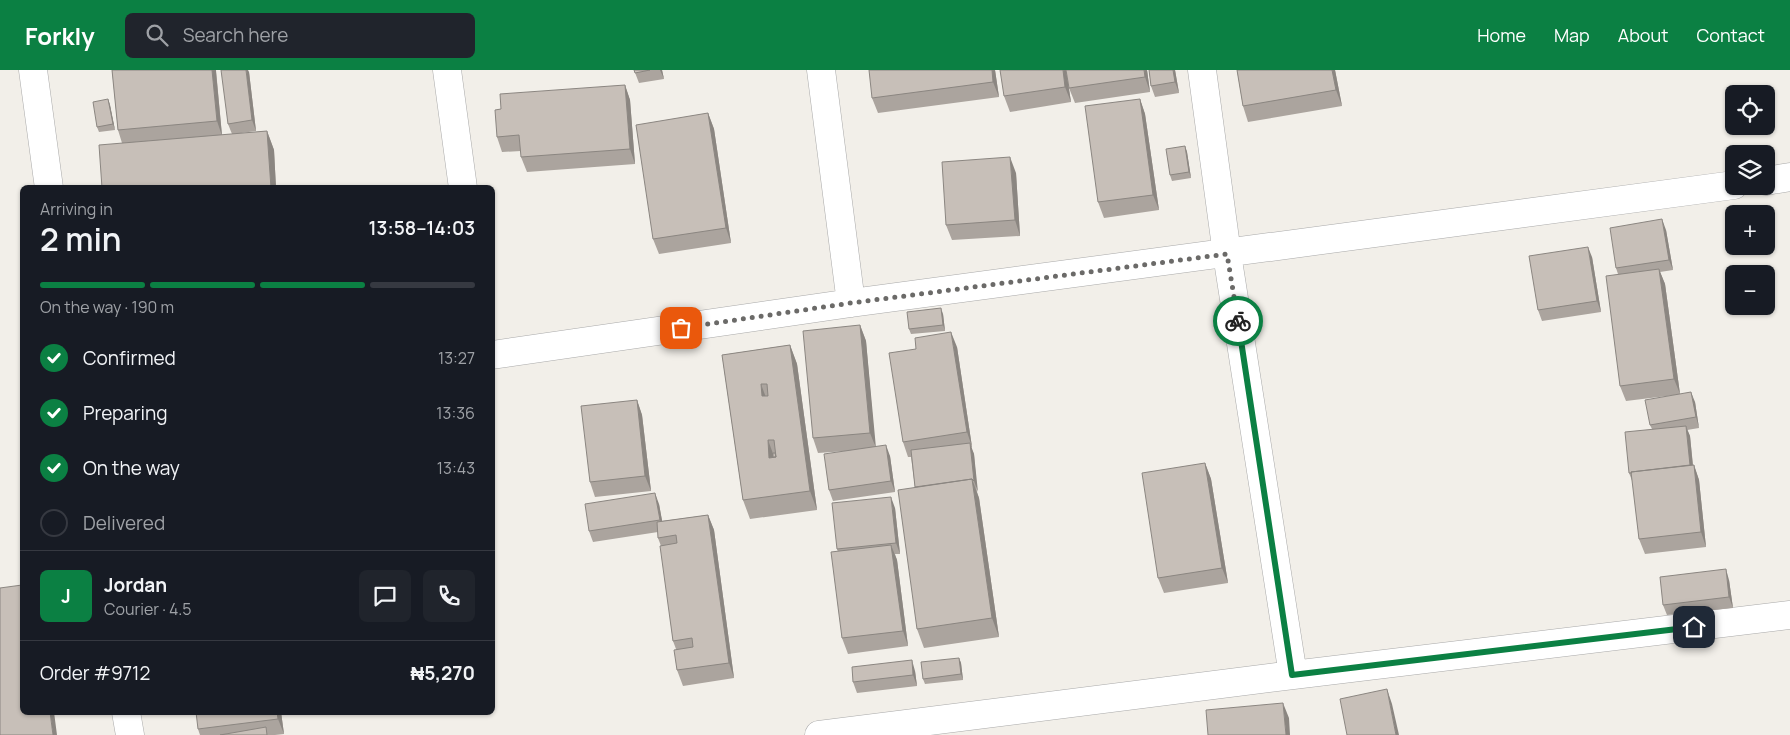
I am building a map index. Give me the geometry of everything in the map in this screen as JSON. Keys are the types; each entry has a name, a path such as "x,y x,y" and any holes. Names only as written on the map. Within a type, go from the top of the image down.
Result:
{"street":[{"path":"33,70 49,185"},
{"path":"447,70 463,185"},
{"path":"821,70 851,303"},
{"path":"1202,70 1227,254 1292,675"},
{"path":"1775,179 1790,177"},
{"path":"495,355 851,303 1725,186"},
{"path":"819,735 1292,675 1790,615"},
{"path":"127,715 130,735"}],"building":[{"path":"112,70 212,70 217,121 118,130"},
{"path":"221,70 246,70 252,120 228,124"},
{"path":"634,70 650,70 635,73"},
{"path":"869,70 992,70 993,82 872,98"},
{"path":"1000,70 1063,70 1065,87 1004,96"},
{"path":"1066,70 1144,70 1145,77 1069,88"},
{"path":"1149,70 1173,70 1175,82 1151,86"},
{"path":"1237,70 1332,70 1336,90 1243,106"},
{"path":"625,85 630,149 521,157 519,135 497,137 495,110 501,109 500,94"},
{"path":"108,99 113,124 97,127 93,102"},
{"path":"1140,99 1153,195 1098,202 1085,106"},
{"path":"708,113 726,228 653,239 636,125"},
{"path":"267,131 271,185 102,185 99,145"},
{"path":"1185,146 1189,172 1170,175 1166,149"},
{"path":"1010,157 1015,220 946,225 942,162"},
{"path":"1662,219 1669,260 1616,268 1610,228"},
{"path":"1588,247 1597,301 1538,310 1529,256"},
{"path":"1659,269 1674,379 1620,386 1606,276"},
{"path":"941,308 943,325 909,329 907,312"},
{"path":"860,325 870,433 813,438 803,331"},
{"path":"951,332 967,432 903,442 889,353 916,349 915,338"},
{"path":"790,345 810,491 743,500 722,355","holes":["761,384 767,384 768,396 762,396","768,440 774,440 776,457 769,458"]},
{"path":"1691,392 1696,417 1650,425 1645,400"},
{"path":"637,400 645,476 590,482 581,406"},
{"path":"1686,426 1690,465 1629,473 1625,432"},
{"path":"970,443 974,481 972,479 915,487 911,450"},
{"path":"886,445 891,481 829,490 824,454"},
{"path":"1205,463 1222,568 1158,578 1142,473"},
{"path":"1694,465 1701,532 1639,539 1631,472"},
{"path":"972,479 992,618 917,629 898,490"},
{"path":"655,493 660,520 589,531 585,504"},
{"path":"891,497 896,543 837,549 832,503"},
{"path":"708,515 729,663 677,670 674,650 693,647 692,638 673,641 660,546 677,543 676,535 658,538 657,522"},
{"path":"891,545 903,631 842,638 831,552"},
{"path":"1726,569 1729,597 1663,605 1660,577"},
{"path":"20,585 20,715 50,715 53,735 0,735 0,588"},
{"path":"959,658 961,674 923,679 921,662"},
{"path":"912,660 913,675 853,682 852,667"},
{"path":"1387,689 1396,735 1347,735 1340,699"},
{"path":"1283,703 1286,735 1208,735 1206,710"},
{"path":"196,715 277,715 278,719 198,729"},
{"path":"266,727 267,735 220,735"}],"way so far":[{"path":"681,328 851,303 1227,254 1238,321"}],"route":[{"path":"1238,321 1292,675 1694,627"}]}
